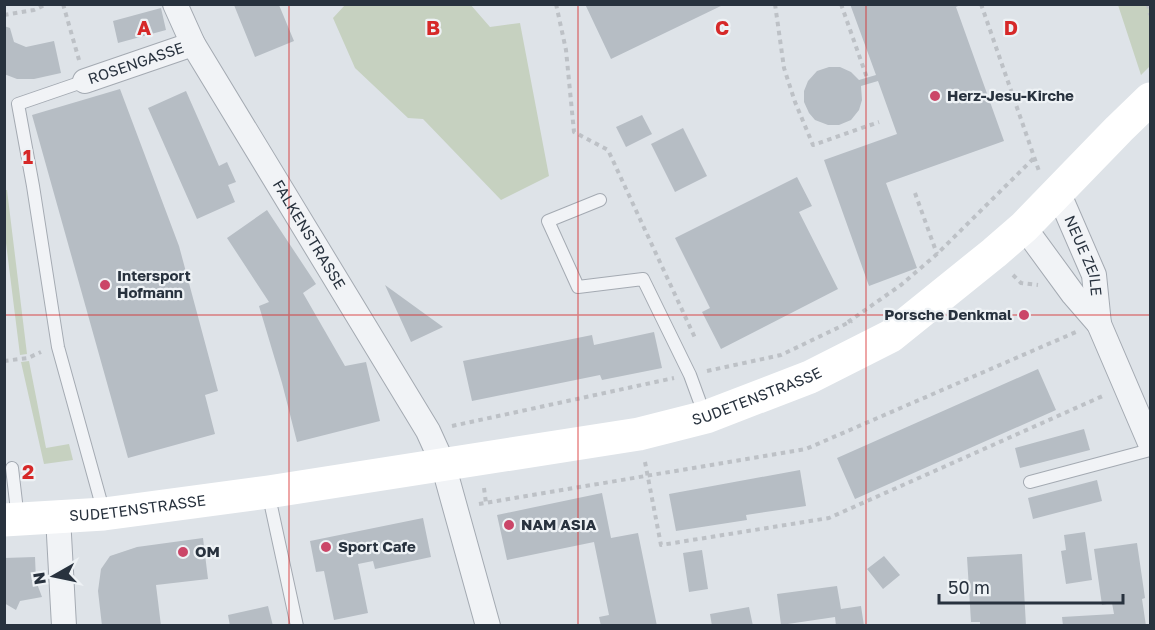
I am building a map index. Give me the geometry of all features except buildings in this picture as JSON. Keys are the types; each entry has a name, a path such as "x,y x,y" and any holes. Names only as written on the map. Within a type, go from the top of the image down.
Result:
{"street":[{"name":"FALKENSTRASSE","path":"175,4 193,44 428,431 443,464 488,626"},
{"name":"ROSENGASSE","path":"85,81 193,44"},
{"name":"SUDETENSTRASSE","path":"11,520 104,514 268,492 639,434 706,417 810,377 891,336 1024,227 1053,179 1119,129 1150,99"},
{"name":"NEUE ZEILE","path":"1053,179 1094,274 1099,324"},
{"name":"NEUE ZEILE","path":"1024,227 1073,294 1099,324 1150,443"},
{"path":"58,517 64,626"}],"lane":[{"path":"85,81 18,104 58,347 104,514"},
{"path":"600,200 548,222 578,287 643,279 690,375 706,417"},
{"path":"1030,482 1150,450"},
{"path":"11,520 12,468"},
{"path":"268,492 297,626"}],"path":[{"path":"4,15 47,4"},
{"name":"ROSENGASSE","path":"63,4 85,81"},
{"path":"556,4 567,50 574,132 608,150 700,350"},
{"path":"775,4 784,68 813,145 879,122"},
{"path":"841,4 867,78"},
{"path":"981,4 1040,173 1053,179"},
{"path":"1148,4 1150,15"},
{"path":"845,324 901,285 937,254 1035,157"},
{"path":"915,193 937,254"},
{"path":"428,431 781,355 866,316"},
{"path":"455,508 806,449 1099,324"},
{"path":"4,361 28,358"},
{"path":"705,360 710,371"},
{"path":"639,434 661,545 830,518 1127,386"}],"green space":[{"path":"470,4 490,27 520,23 549,176 501,200 423,119 408,118 355,68 333,18 345,5"},
{"path":"1118,5 1150,5 1150,66 1141,75"},
{"path":"5,190 7,190 27,354 20,355 5,235"},
{"path":"29,361 46,448 69,444 73,460 44,464 21,362"}],"place":[{"name":"Herz-Jesu-Kirche","path":"935,96"},
{"name":"Intersport Hofmann","path":"105,285"},
{"name":"Porsche Denkmal","path":"1024,315"},
{"name":"NAM ASIA","path":"509,525"},
{"name":"Sport Cafe","path":"326,547"},
{"name":"OM","path":"183,552"}]}
